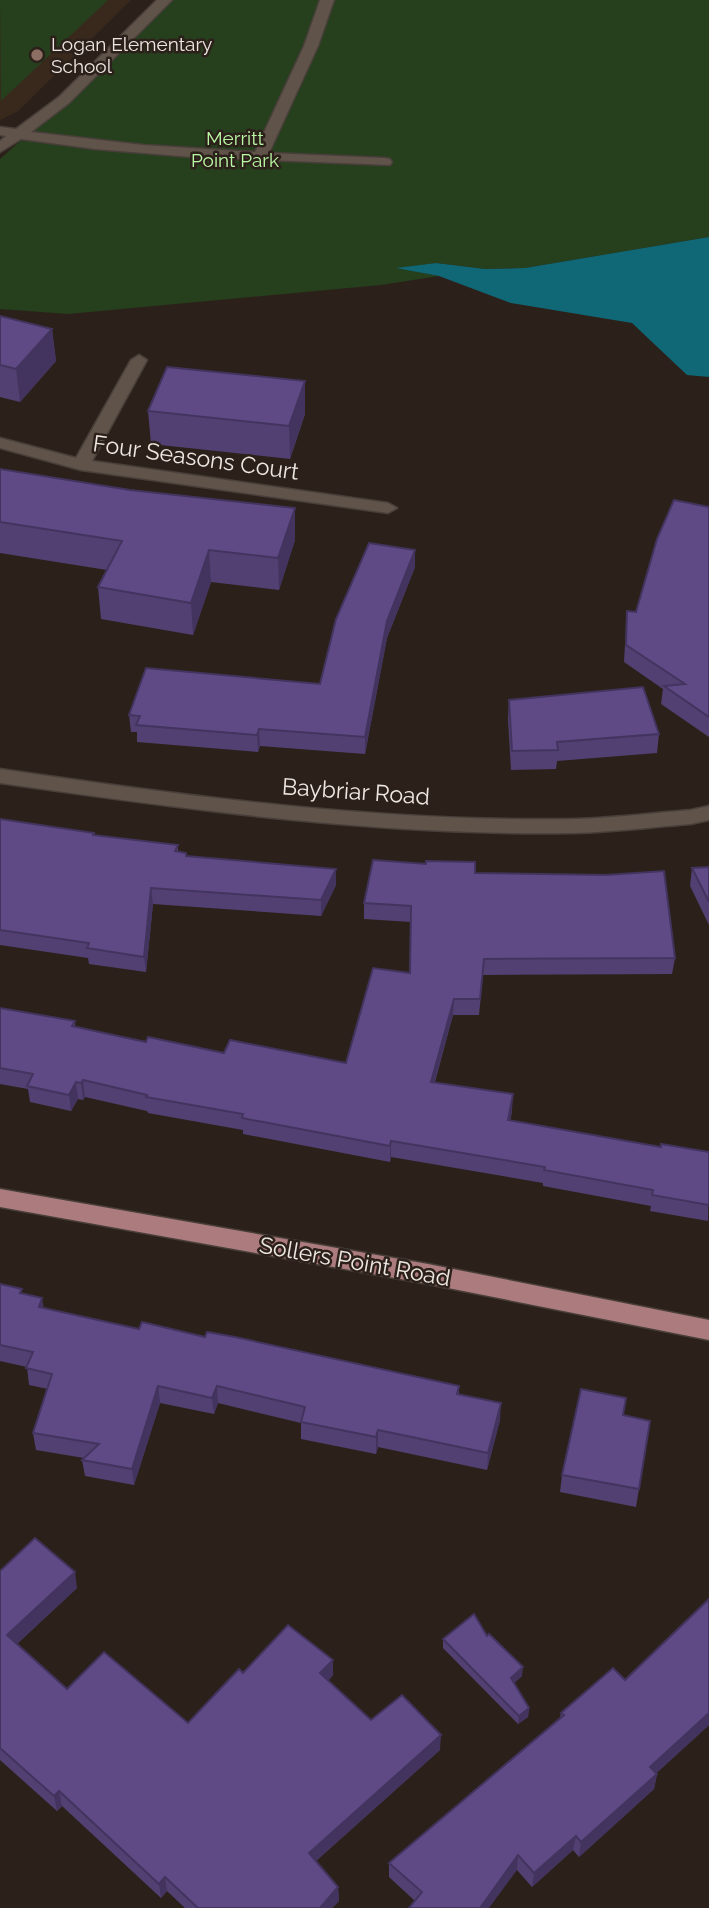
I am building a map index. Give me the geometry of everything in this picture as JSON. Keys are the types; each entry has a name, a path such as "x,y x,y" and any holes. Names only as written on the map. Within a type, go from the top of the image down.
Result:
{"main road":[{"name":"Sollers Point Road","path":"0,1198 428,1274 709,1330"}],"street":[{"path":"0,148 64,100 165,0"},
{"path":"260,156 311,46 327,0"},
{"path":"0,131 134,147 385,162"},
{"path":"81,465 139,360"},
{"name":"Four Seasons Court","path":"0,443 81,465 388,508"},
{"name":"Baybriar Road","path":"0,776 221,806 373,819 576,826 691,817 709,813"}],"shaded area":[{"name":"Logan Elementary School","path":"0,0 131,0 18,111 0,120"}],"green space":[{"name":"Logan Elementary School","path":"0,0 108,0 1,101"},
{"name":"Merritt Point Park","path":"169,0 709,0 709,237 525,268 485,269 436,263 399,268 439,276 381,285 68,314 0,309 0,159 84,85"}],"water":[{"path":"709,237 709,377 687,375 632,323 511,303 439,276 396,268 436,263 485,269 525,268"}],"building":[{"path":"0,316 52,329 16,369 0,365"},
{"path":"167,367 305,381 289,426 148,411"},
{"path":"0,469 130,490 295,508 278,558 209,550 191,603 98,587 122,541 0,522"},
{"path":"674,500 709,507 709,717 664,686 685,684 626,645 627,611 636,612 657,539"},
{"path":"369,543 415,550 387,621 365,737 259,729 257,735 136,725 140,716 129,715 146,668 320,684 336,619"},
{"path":"643,687 659,734 557,742 558,750 512,751 509,700"},
{"path":"0,819 94,833 93,835 178,845 175,851 186,853 186,856 336,869 321,900 151,888 144,957 87,948 89,943 0,930"},
{"path":"373,860 426,864 426,861 475,862 475,873 606,875 664,871 675,958 484,959 480,999 454,999 431,1082 513,1094 508,1120 661,1147 661,1144 709,1152 709,1205 652,1195 653,1190 544,1170 545,1167 391,1141 390,1146 242,1118 243,1114 146,1097 147,1095 83,1080 81,1083 76,1082 69,1095 27,1086 33,1074 0,1068 0,1008 75,1021 72,1026 146,1042 148,1037 224,1053 230,1040 346,1063 373,968 410,973 411,906 364,903"},
{"path":"709,867 709,902 692,868"},
{"path":"0,1284 22,1289 20,1293 42,1298 39,1307 139,1329 142,1322 205,1337 207,1332 235,1337 459,1386 457,1394 501,1403 488,1453 378,1430 376,1437 301,1422 305,1407 217,1386 212,1398 158,1386 132,1469 82,1460 99,1444 33,1433 52,1374 26,1368 33,1352 0,1345"},
{"path":"581,1389 626,1398 623,1415 650,1421 639,1489 562,1475"},
{"path":"35,1538 75,1572 7,1635 67,1689 104,1652 188,1723 239,1669 243,1673 288,1625 333,1660 320,1673 371,1720 402,1695 441,1735 309,1853 338,1887 320,1908 198,1908 165,1877 159,1884 59,1791 54,1796 0,1748 0,1571"},
{"path":"709,1599 709,1713 650,1767 657,1774 581,1842 576,1836 534,1873 518,1855 480,1908 409,1908 422,1892 389,1863 564,1715 561,1713 613,1668 625,1680"},
{"path":"474,1614 487,1636 489,1634 523,1667 511,1678 529,1708 519,1716 443,1639"}],"place":[{"name":"Logan Elementary School","path":"37,55"}]}
